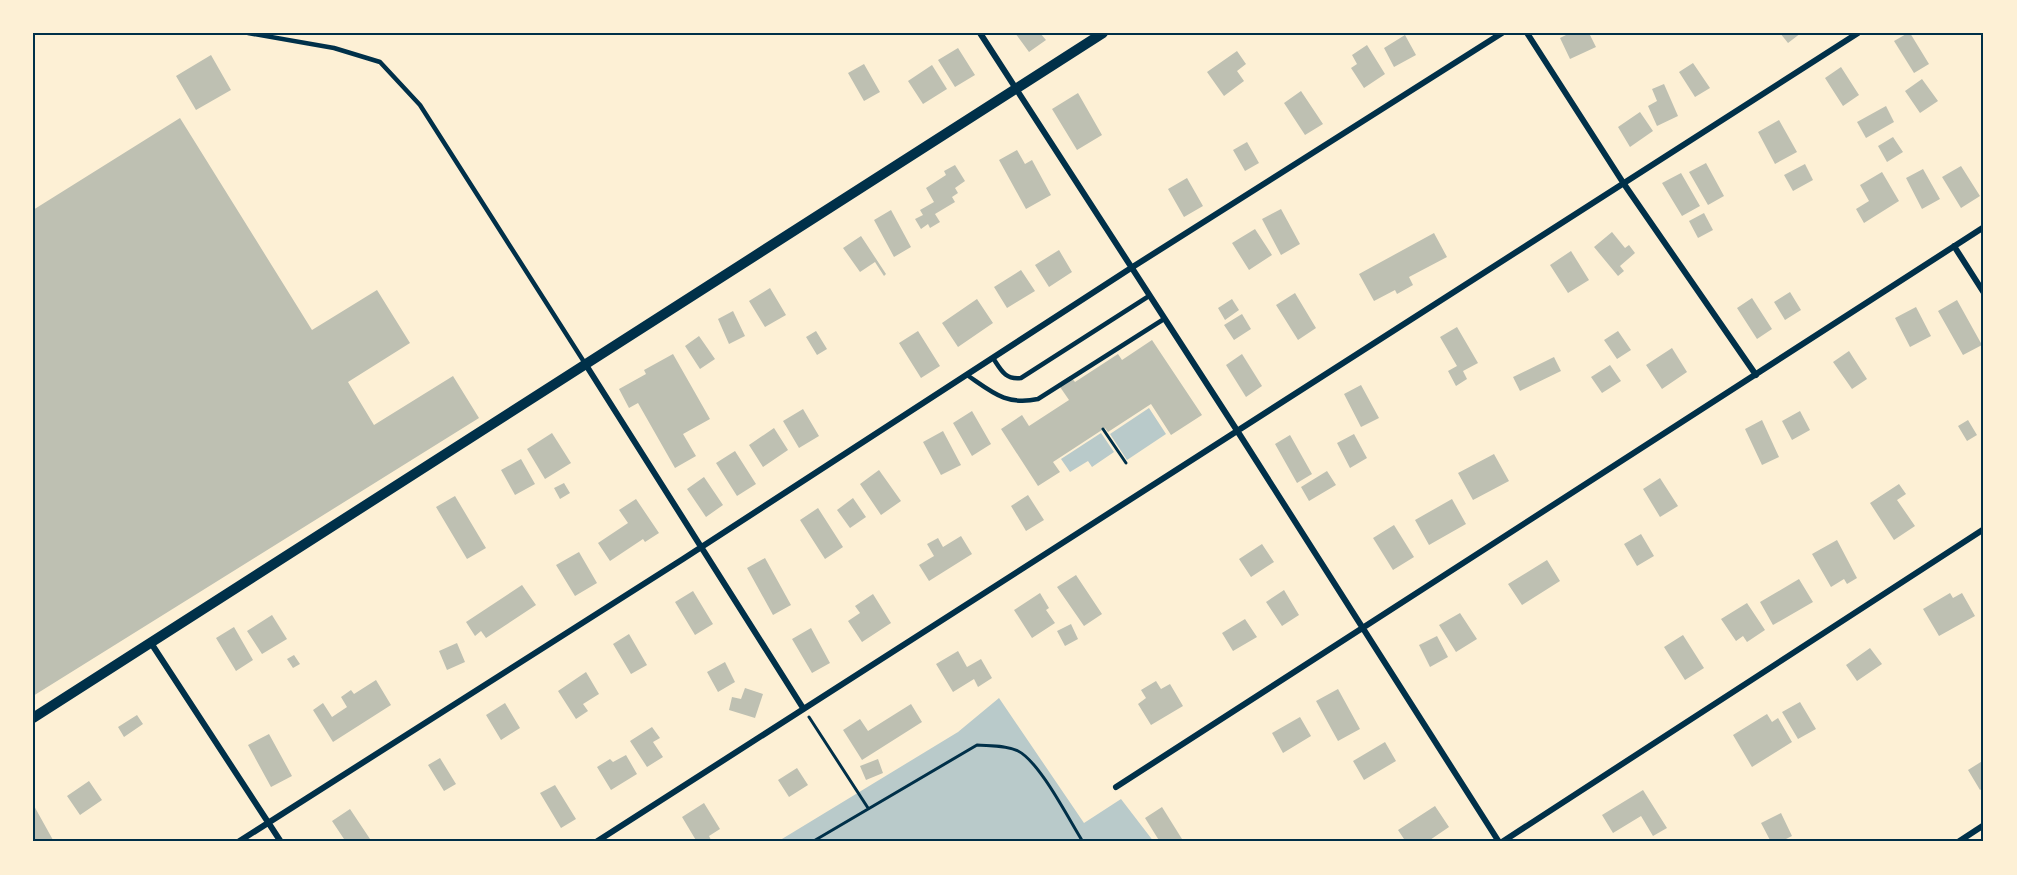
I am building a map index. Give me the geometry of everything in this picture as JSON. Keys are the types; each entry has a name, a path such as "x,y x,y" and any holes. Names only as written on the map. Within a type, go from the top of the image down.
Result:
{"street":[{"path":"980,33 1501,842 1984,529"},
{"path":"33,718 1102,33"},
{"path":"238,842 701,548 1131,268 1502,33"},
{"path":"1527,33 1624,184 1756,375"},
{"path":"596,842 1858,33"},
{"path":"1116,787 1984,226"},
{"path":"1954,246 1984,293"},
{"path":"586,364 803,708"},
{"path":"151,643 281,842"},
{"path":"1958,842 1984,825"}],"lane":[{"path":"248,33 334,48 380,62 420,105 586,364"},
{"path":"993,358 1004,375 1012,379 1021,378 1149,296"},
{"path":"967,375 1011,401 1023,402 1038,399 1164,319"}],"path":[{"path":"1103,429 1126,463"},
{"path":"803,708 868,808"},
{"path":"812,842 977,745 999,746 1018,751 1032,761 1083,842"}],"shaded area":[{"path":"1149,408 1166,434 1127,460 1110,434"},
{"path":"1101,433 1114,452 1092,467 1088,461 1070,472 1061,459"},
{"path":"999,698 1084,823 1121,799 1154,842 777,842 958,732"}],"building":[{"path":"1015,33 1040,33 1046,40 1029,52"},
{"path":"1570,33 1589,33 1596,47 1570,59 1560,38"},
{"path":"1780,33 1801,33 1788,43"},
{"path":"1908,33 1929,64 1914,73 1894,41"},
{"path":"1405,35 1416,55 1394,67 1384,48"},
{"path":"1367,45 1385,74 1364,88 1351,68 1357,64 1352,55"},
{"path":"958,48 975,75 955,87 938,60"},
{"path":"1237,51 1246,64 1237,71 1244,81 1224,96 1207,72"},
{"path":"211,55 231,90 196,110 176,76"},
{"path":"1693,63 1710,88 1695,97 1679,72"},
{"path":"864,64 880,92 864,101 848,73"},
{"path":"932,65 947,89 923,104 908,81"},
{"path":"1841,67 1859,95 1843,106 1825,78"},
{"path":"1922,79 1938,101 1920,113 1905,91"},
{"path":"1664,84 1678,116 1657,126 1648,106 1657,101 1652,89"},
{"path":"1301,91 1323,124 1305,135 1284,103"},
{"path":"1078,93 1102,135 1077,150 1052,109"},
{"path":"1886,106 1894,122 1866,138 1857,122"},
{"path":"1640,112 1653,131 1630,147 1618,127"},
{"path":"180,118 312,330 377,290 410,343 348,382 374,425 453,376 479,418 33,696 33,210"},
{"path":"1779,120 1797,152 1775,164 1758,132"},
{"path":"1893,137 1903,152 1887,162 1878,146"},
{"path":"1247,142 1259,163 1245,171 1233,150"},
{"path":"1017,150 1025,164 1032,160 1051,195 1026,209 999,160"},
{"path":"1706,163 1724,196 1708,205 1689,172"},
{"path":"1805,164 1813,180 1793,191 1784,175"},
{"path":"955,165 965,181 955,188 958,193 952,197 955,202 935,214 940,222 930,228 928,224 921,229 915,219 923,215 920,210 934,202 926,188 946,175 944,171"},
{"path":"1961,166 1980,196 1961,208 1942,177"},
{"path":"1923,169 1940,199 1922,209 1906,178"},
{"path":"1882,172 1899,201 1864,223 1856,209 1869,201 1860,185"},
{"path":"1681,173 1700,206 1682,216 1662,183"},
{"path":"1187,178 1203,206 1184,217 1168,189"},
{"path":"1281,209 1300,244 1281,255 1262,219"},
{"path":"891,210 911,247 894,257 874,220"},
{"path":"1704,213 1713,230 1698,238 1689,221"},
{"path":"1255,229 1272,255 1249,270 1232,243"},
{"path":"1612,232 1625,248 1629,245 1635,253 1620,266 1624,271 1618,276 1594,247"},
{"path":"1434,233 1447,257 1409,277 1413,285 1397,294 1395,290 1374,301 1359,274"},
{"path":"861,236 886,274 884,276 875,262 860,272 843,248"},
{"path":"1059,250 1072,272 1049,287 1035,265"},
{"path":"1571,251 1589,280 1568,293 1550,265"},
{"path":"1021,270 1035,291 1007,308 994,287"},
{"path":"770,288 786,315 765,327 749,301"},
{"path":"1790,292 1801,310 1785,320 1774,302"},
{"path":"1295,293 1316,328 1298,340 1276,305"},
{"path":"1752,298 1772,329 1757,339 1737,308"},
{"path":"977,299 993,323 958,347 942,323"},
{"path":"1232,299 1239,310 1225,320 1218,308"},
{"path":"1957,300 1982,345 1963,355 1938,311"},
{"path":"1916,307 1931,336 1910,347 1895,318"},
{"path":"733,311 745,336 729,344 718,319"},
{"path":"1242,314 1251,329 1234,340 1224,325"},
{"path":"1457,327 1478,363 1463,371 1467,379 1456,386 1448,371 1457,366 1440,337"},
{"path":"816,331 827,349 817,355 806,337"},
{"path":"918,331 940,366 921,378 899,343"},
{"path":"1618,331 1631,350 1617,359 1604,340"},
{"path":"699,336 715,359 700,369 685,346"},
{"path":"1152,340 1202,415 1171,435 1151,404 1108,432 1105,428 1053,462 1060,472 1038,486 1001,429 1022,415 1029,426 1069,400 1058,384 1070,376 1075,382 1118,354 1122,360"},
{"path":"1672,348 1687,372 1662,389 1646,365"},
{"path":"1849,351 1867,379 1852,389 1833,362"},
{"path":"673,354 710,419 683,434 696,456 675,468 638,403 629,408 619,389 646,374 644,370"},
{"path":"1242,354 1262,386 1246,397 1226,365"},
{"path":"1554,357 1561,371 1520,391 1513,377"},
{"path":"1610,365 1621,381 1602,393 1591,377"},
{"path":"1361,385 1379,418 1361,427 1344,394"},
{"path":"803,409 819,436 799,448 783,421"},
{"path":"972,411 991,444 972,456 953,423"},
{"path":"1800,411 1810,430 1792,440 1782,421"},
{"path":"1762,420 1779,457 1762,465 1745,429"},
{"path":"1968,420 1977,435 1967,441 1958,426"},
{"path":"774,428 788,450 763,467 749,445"},
{"path":"943,431 961,465 941,475 923,442"},
{"path":"552,433 571,463 545,479 527,449"},
{"path":"1354,434 1367,458 1350,468 1337,443"},
{"path":"1290,435 1312,474 1297,483 1275,444"},
{"path":"735,451 756,484 737,496 716,463"},
{"path":"1494,454 1509,481 1473,500 1458,473"},
{"path":"521,459 535,484 515,495 501,470"},
{"path":"879,470 901,501 881,515 860,484"},
{"path":"1327,471 1336,485 1309,501 1301,487"},
{"path":"704,477 723,505 706,517 687,489"},
{"path":"1660,478 1678,506 1660,517 1643,489"},
{"path":"564,483 570,493 560,499 554,488"},
{"path":"1899,484 1906,494 1897,500 1915,526 1894,540 1870,503"},
{"path":"1028,495 1044,520 1026,531 1011,506"},
{"path":"455,496 486,548 467,559 436,507"},
{"path":"853,498 866,517 850,528 837,510"},
{"path":"636,499 659,533 645,542 643,539 610,561 598,543 628,523 619,510"},
{"path":"1452,499 1466,524 1429,545 1415,520"},
{"path":"818,508 843,547 825,559 800,520"},
{"path":"1394,525 1414,557 1393,570 1373,538"},
{"path":"1641,534 1654,556 1637,566 1624,544"},
{"path":"961,536 972,554 929,581 919,565 934,556 927,544 938,538 943,547"},
{"path":"1837,540 1857,578 1847,584 1844,579 1831,587 1812,554"},
{"path":"1262,544 1274,562 1251,577 1239,559"},
{"path":"579,552 597,583 575,596 556,565"},
{"path":"765,558 791,605 773,615 747,568"},
{"path":"1547,560 1560,581 1522,605 1508,584"},
{"path":"1076,575 1102,614 1084,626 1057,587"},
{"path":"1799,579 1813,602 1773,625 1760,602"},
{"path":"522,585 536,605 486,638 481,631 475,636 466,622"},
{"path":"1284,590 1299,615 1282,626 1266,602"},
{"path":"693,591 713,624 695,635 675,602"},
{"path":"1040,593 1049,608 1046,610 1055,623 1032,638 1014,610"},
{"path":"1950,593 1953,598 1962,593 1975,616 1939,636 1923,609"},
{"path":"873,594 891,623 862,642 848,621 860,613 855,606"},
{"path":"1747,603 1765,630 1747,642 1743,636 1736,641 1721,619"},
{"path":"1460,613 1477,639 1456,652 1439,625"},
{"path":"272,615 287,639 262,654 247,631"},
{"path":"1245,619 1257,637 1233,651 1222,633"},
{"path":"1071,624 1078,639 1065,646 1057,631"},
{"path":"234,627 253,660 236,671 216,638"},
{"path":"811,628 830,663 812,673 792,639"},
{"path":"629,634 647,665 631,674 613,644"},
{"path":"1683,635 1704,668 1685,680 1664,647"},
{"path":"1437,636 1448,657 1430,667 1419,645"},
{"path":"457,643 465,662 447,670 439,651"},
{"path":"1870,648 1882,664 1857,681 1846,665"},
{"path":"958,651 967,667 981,659 992,678 978,687 974,679 953,692 936,664"},
{"path":"294,655 300,664 293,668 287,659"},
{"path":"725,662 735,682 718,692 707,672"},
{"path":"586,672 599,694 583,704 588,711 576,719 558,691"},
{"path":"376,680 391,705 333,742 313,710 323,703 332,717 347,707 341,697 351,690 354,694"},
{"path":"1156,681 1161,689 1170,684 1183,706 1151,725 1138,704 1146,698 1141,690"},
{"path":"745,688 763,694 755,718 729,710 732,697 741,699"},
{"path":"1338,689 1360,729 1338,741 1316,701"},
{"path":"1800,702 1816,729 1798,739 1782,712"},
{"path":"505,703 520,728 501,740 486,715"},
{"path":"911,704 922,722 862,760 843,730 860,719 868,731"},
{"path":"1767,714 1772,722 1778,718 1792,742 1752,767 1733,735"},
{"path":"137,715 143,724 124,737 118,727"},
{"path":"1300,717 1311,736 1283,753 1272,733"},
{"path":"652,727 660,738 653,742 663,757 647,767 630,741"},
{"path":"269,734 292,776 271,787 248,745"},
{"path":"1385,742 1396,761 1364,780 1353,761"},
{"path":"626,755 637,774 611,790 597,767 610,759 613,762"},
{"path":"440,758 456,784 444,791 428,765"},
{"path":"878,759 883,773 866,780 860,766"},
{"path":"1984,760 1984,788 1980,790 1968,770"},
{"path":"797,768 808,785 789,797 778,780"},
{"path":"89,781 102,800 80,815 67,796"},
{"path":"555,785 576,819 561,828 540,793"},
{"path":"1643,790 1667,828 1653,836 1641,816 1613,833 1602,815"},
{"path":"704,803 720,829 709,836 712,842 697,842 682,817"},
{"path":"33,804 53,840 49,842 33,842"},
{"path":"1435,806 1449,827 1427,842 1406,842 1398,830"},
{"path":"1162,807 1182,839 1178,842 1160,842 1145,818"},
{"path":"350,809 372,842 346,842 332,821"},
{"path":"1781,813 1792,836 1780,842 1771,842 1761,823"}]}
